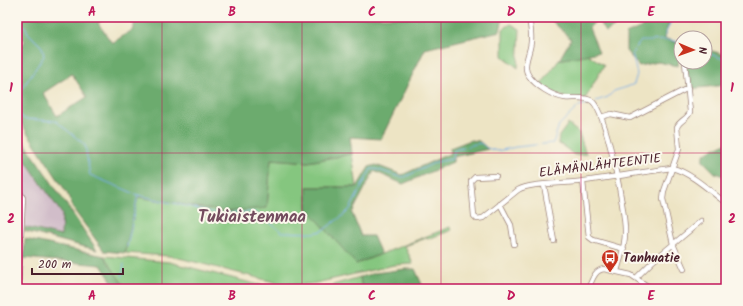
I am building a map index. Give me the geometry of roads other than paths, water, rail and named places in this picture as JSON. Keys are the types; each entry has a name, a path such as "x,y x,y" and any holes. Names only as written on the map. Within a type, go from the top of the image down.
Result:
{"street":[{"path":"529,17 532,41 526,64 528,76 534,82 556,96 588,100 595,105 601,117 612,154 624,216 624,249 617,271"},
{"path":"684,269 672,244 663,199 664,191 679,145 677,127 678,124 688,116 690,112 686,70"},
{"path":"601,117 611,114 630,118 688,88"},
{"name":"ELÄMÄNLÄHTEENTIE","path":"496,176 475,178 471,181 475,218 477,220 482,219 524,187 582,182 672,168 677,169 692,178 722,200"},
{"path":"582,182 590,238 624,249"},
{"path":"544,185 554,241"},
{"path":"17,187 23,196 19,230 18,289"},
{"path":"500,204 511,225 514,244"},
{"path":"636,278 672,244 701,221"},
{"path":"588,289 596,273 600,269 604,269 617,271 636,278 652,289"}],"waterway":[{"path":"17,17 28,33 42,47 44,56 17,96"},
{"path":"665,38 673,17"},
{"path":"596,101 608,97 614,91 634,84 637,74 632,54 641,41 673,40"},
{"path":"713,55 726,60"},
{"path":"173,203 220,214 254,212 282,232 313,233 322,231 350,209 371,169 405,177 436,162 452,159 454,151 457,149 475,144 481,143 487,148 497,151 516,147 553,143 559,125 579,106 590,103"},
{"path":"17,112 24,119 56,121 85,145 90,175 138,195 171,203"},
{"path":"127,247 138,195"},
{"path":"122,276 124,264"}],"place":[{"name":"Tanhuatie","path":"610,273"}],"district":[{"name":"Tukiaistenmaa","path":"252,217"}]}
